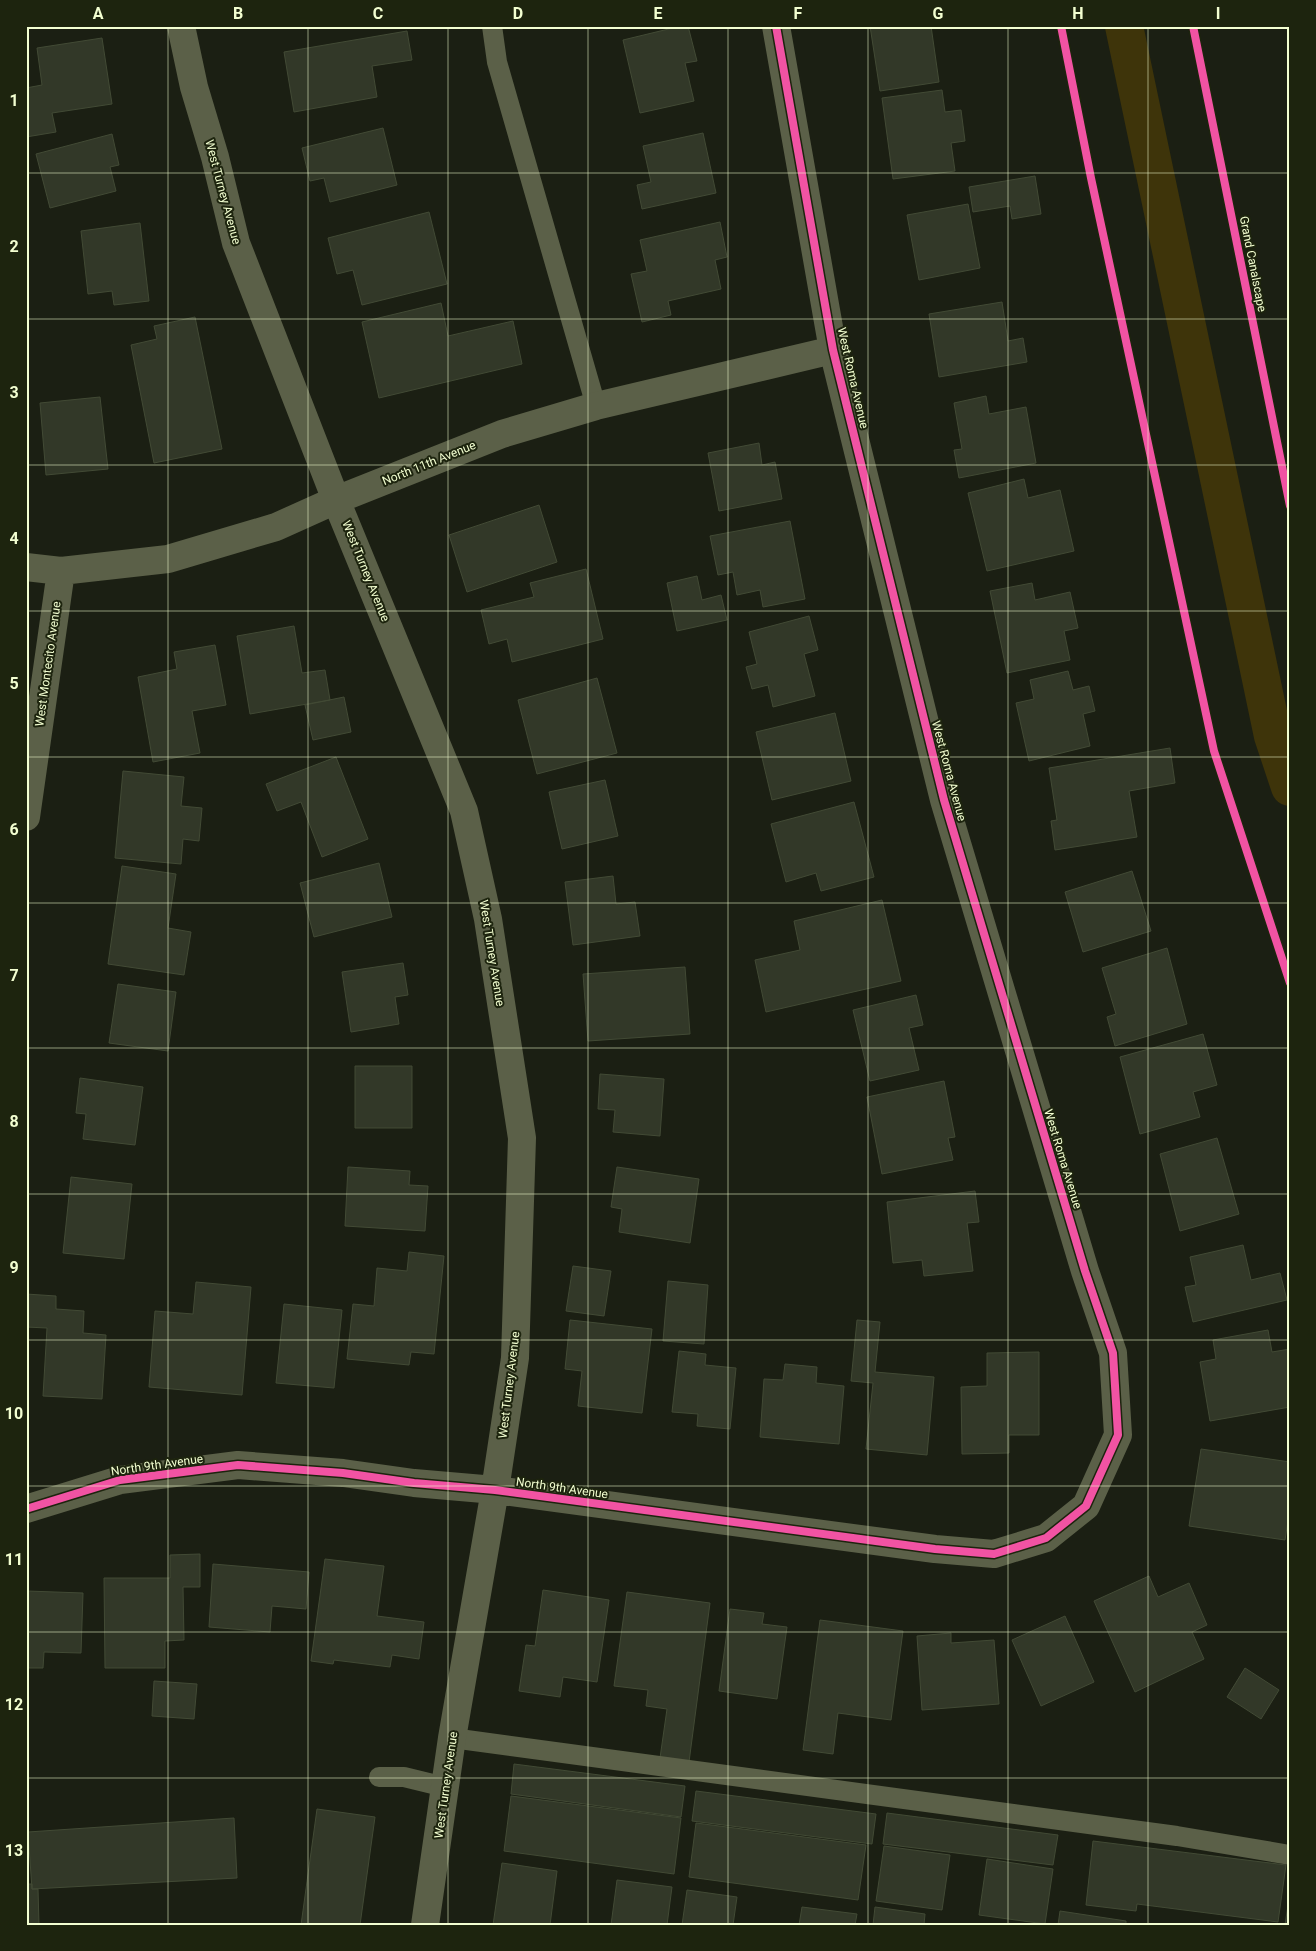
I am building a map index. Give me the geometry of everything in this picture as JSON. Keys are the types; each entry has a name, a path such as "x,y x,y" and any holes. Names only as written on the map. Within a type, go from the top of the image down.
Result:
{"street":[{"name":"West Turney Avenue","path":"181,26 194,87 215,157 236,243 336,500 464,811 488,919 522,1138 515,1358 495,1490 452,1738 425,1925"},
{"name":"West Roma Avenue","path":"776,26 833,350 944,800 1085,1271 1113,1353 1118,1435 1086,1506"},
{"name":"North 11th Avenue","path":"26,567 61,570 168,559 276,527 336,500 502,434 596,406 833,350"},
{"name":"West Montecito Avenue","path":"26,817 61,570"},
{"name":"North 9th Avenue","path":"26,1509 120,1480 238,1465 343,1473 414,1483 495,1490 925,1548 994,1554 1046,1538 1086,1506"}],"lane":[{"path":"492,26 497,62 596,406"},
{"path":"452,1738 1167,1835 1290,1855"},
{"path":"379,1777 404,1777 445,1787"}],"building":[{"path":"688,26 697,61 685,63 694,101 640,113 623,40"},
{"path":"870,26 931,26 939,82 880,91"},
{"path":"407,31 412,60 372,66 377,97 294,112 284,52"},
{"path":"102,38 112,104 52,113 56,132 26,137 26,88 42,85 37,48"},
{"path":"942,90 945,112 961,110 965,141 951,143 955,171 893,179 882,98"},
{"path":"383,128 397,185 330,202 324,178 310,181 302,148"},
{"path":"703,133 716,193 642,209 637,185 651,182 643,146"},
{"path":"112,134 119,165 110,167 116,191 50,208 36,154"},
{"path":"1035,176 1041,214 1012,219 1010,206 973,212 969,187"},
{"path":"968,204 980,268 919,280 907,215"},
{"path":"429,212 447,284 362,305 353,270 337,274 328,238"},
{"path":"720,222 727,257 715,260 721,289 668,301 671,315 642,322 631,274 647,271 640,240"},
{"path":"140,223 149,301 114,305 112,291 88,294 81,231"},
{"path":"1002,302 1008,341 1023,338 1027,362 939,377 929,314"},
{"path":"441,303 448,336 513,321 522,364 379,398 362,322"},
{"path":"195,317 222,449 154,463 131,345 157,339 154,326"},
{"path":"986,396 989,414 1026,407 1036,463 959,478 954,450 962,449 954,403"},
{"path":"100,397 108,469 46,475 40,403"},
{"path":"759,443 762,465 775,462 782,499 719,511 708,453"},
{"path":"1024,479 1028,498 1060,490 1074,551 987,571 968,493"},
{"path":"539,505 557,562 467,592 449,535"},
{"path":"790,521 805,599 763,607 760,590 737,595 733,572 718,575 710,536"},
{"path":"586,569 603,639 512,662 507,639 489,644 481,610 534,597 530,583"},
{"path":"697,576 702,600 721,595 727,620 677,631 667,583"},
{"path":"1032,583 1035,600 1070,592 1078,628 1064,631 1070,660 1007,673 990,591"},
{"path":"809,616 818,650 804,654 815,696 773,707 768,685 752,689 746,667 757,664 749,632"},
{"path":"294,626 302,673 325,670 330,700 250,714 237,636"},
{"path":"215,645 226,705 192,711 200,753 153,762 138,677 177,669 174,652"},
{"path":"1068,671 1073,690 1089,686 1095,711 1083,714 1090,746 1029,761 1016,703 1034,699 1030,680"},
{"path":"597,678 617,753 537,774 518,700"},
{"path":"344,697 351,732 313,740 305,705"},
{"path":"835,713 851,781 772,800 756,732"},
{"path":"1170,748 1175,783 1129,791 1137,837 1055,850 1051,821 1057,820 1049,768"},
{"path":"336,757 368,839 322,857 301,802 277,811 266,784"},
{"path":"123,771 184,777 181,806 202,808 199,841 183,839 181,864 115,858"},
{"path":"605,780 618,836 562,849 549,792"},
{"path":"854,802 874,877 821,891 816,873 786,882 771,824"},
{"path":"379,863 392,917 314,937 300,883"},
{"path":"122,866 176,874 168,928 191,932 184,975 108,964"},
{"path":"1132,871 1151,931 1083,952 1065,892"},
{"path":"613,876 616,904 635,902 640,936 573,945 565,882"},
{"path":"882,900 901,981 766,1012 755,960 800,950 794,921"},
{"path":"1167,948 1187,1024 1115,1046 1107,1017 1116,1014 1102,968"},
{"path":"403,963 408,995 395,997 399,1024 351,1032 342,972"},
{"path":"685,967 690,1034 588,1041 583,974"},
{"path":"118,984 176,992 168,1051 109,1043"},
{"path":"916,995 923,1025 909,1028 919,1070 870,1081 853,1010"},
{"path":"1203,1034 1217,1085 1193,1092 1200,1117 1140,1134 1120,1057"},
{"path":"355,1066 412,1066 412,1128 355,1128"},
{"path":"600,1074 664,1079 660,1136 613,1132 615,1110 598,1109"},
{"path":"80,1078 143,1087 135,1145 83,1139 86,1114 76,1113"},
{"path":"944,1081 955,1137 948,1138 953,1160 882,1174 867,1097"},
{"path":"1217,1138 1239,1214 1180,1231 1160,1154"},
{"path":"348,1167 410,1171 409,1185 428,1186 425,1231 345,1226"},
{"path":"617,1167 699,1179 690,1243 619,1232 622,1209 611,1207"},
{"path":"71,1177 132,1184 124,1259 63,1253"},
{"path":"975,1191 979,1222 967,1223 973,1271 924,1276 922,1260 893,1263 887,1202"},
{"path":"1243,1245 1251,1280 1280,1273 1287,1300 1193,1322 1185,1287 1196,1285 1190,1257"},
{"path":"409,1252 444,1256 434,1354 411,1352 409,1365 347,1359 353,1304 374,1306 377,1268 407,1271"},
{"path":"573,1266 611,1271 604,1316 566,1311"},
{"path":"668,1281 708,1285 704,1344 663,1341"},
{"path":"196,1282 251,1287 242,1395 149,1387 155,1311 193,1314"},
{"path":"26,1294 56,1296 56,1309 84,1311 83,1333 106,1335 102,1399 43,1396 47,1328 26,1327"},
{"path":"284,1304 342,1310 334,1388 276,1383"},
{"path":"570,1320 652,1329 642,1413 578,1406 582,1371 565,1369"},
{"path":"857,1320 880,1322 875,1372 934,1377 927,1455 866,1449 873,1383 851,1381"},
{"path":"1268,1330 1272,1352 1290,1349 1290,1407 1210,1421 1200,1362 1216,1359 1213,1340"},
{"path":"679,1351 706,1354 705,1365 736,1368 730,1429 697,1426 698,1414 672,1412"},
{"path":"1039,1352 1039,1435 1009,1435 1009,1453 962,1454 961,1387 987,1386 987,1353"},
{"path":"785,1364 817,1367 816,1383 844,1386 839,1444 760,1437 764,1379 783,1380"},
{"path":"1201,1449 1290,1462 1290,1508 1285,1540 1189,1526"},
{"path":"200,1554 200,1587 183,1587 184,1640 165,1641 165,1668 105,1668 104,1578 170,1578 170,1555"},
{"path":"325,1559 384,1566 377,1616 424,1622 419,1659 392,1655 390,1667 334,1660 333,1664 311,1661"},
{"path":"213,1564 309,1572 306,1609 272,1606 270,1632 209,1627"},
{"path":"1149,1576 1158,1597 1189,1583 1207,1625 1192,1632 1204,1659 1135,1692 1094,1601"},
{"path":"543,1590 609,1600 597,1682 563,1677 560,1697 519,1691 526,1645 535,1646"},
{"path":"27,1591 83,1593 81,1653 44,1652 43,1668 26,1668"},
{"path":"627,1592 710,1603 689,1762 660,1758 667,1709 646,1706 648,1690 614,1686"},
{"path":"730,1609 764,1613 762,1624 787,1627 777,1699 719,1691"},
{"path":"1065,1616 1094,1682 1041,1706 1012,1640"},
{"path":"820,1620 903,1631 891,1720 838,1713 833,1754 803,1750"},
{"path":"951,1633 951,1643 994,1640 999,1704 922,1710 917,1636"},
{"path":"1245,1668 1279,1690 1261,1719 1227,1697"},
{"path":"154,1681 197,1684 194,1719 152,1716"},
{"path":"514,1764 685,1786 681,1817 511,1794"},
{"path":"696,1791 876,1814 872,1844 692,1821"},
{"path":"511,1796 681,1818 674,1874 504,1851"},
{"path":"317,1809 375,1817 360,1925 301,1925"},
{"path":"887,1813 1058,1835 1053,1865 883,1844"},
{"path":"234,1818 237,1878 32,1889 28,1832"},
{"path":"696,1823 866,1845 858,1900 689,1877"},
{"path":"1093,1841 1286,1865 1278,1922 1137,1904 1136,1911 1086,1905"},
{"path":"884,1846 950,1855 942,1910 876,1901"},
{"path":"987,1859 1053,1869 1045,1924 979,1915"},
{"path":"502,1863 557,1871 550,1925 493,1925"},
{"path":"617,1880 672,1887 667,1925 611,1925"},
{"path":"26,1884 32,1884 32,1889 38,1889 39,1925 26,1925"},
{"path":"687,1890 737,1897 733,1925 682,1925"},
{"path":"1290,1892 1290,1925 1285,1925"},
{"path":"802,1907 857,1914 855,1925 799,1925"},
{"path":"875,1907 925,1914 924,1925 873,1925"},
{"path":"1060,1911 1126,1921 1126,1925 1058,1925"}],"waterway":[{"path":"1124,26 1273,736 1290,787"}],"cycle path":[{"path":"26,1509 120,1480 238,1465 343,1473 414,1483 495,1490 935,1549 994,1554 1046,1538 1086,1506 1118,1435 1113,1353 1085,1271 944,800 833,350 776,26"},
{"path":"1061,26 1091,178 1214,751 1290,983"},
{"name":"Grand Canalscape","path":"1193,26 1290,506"}]}
